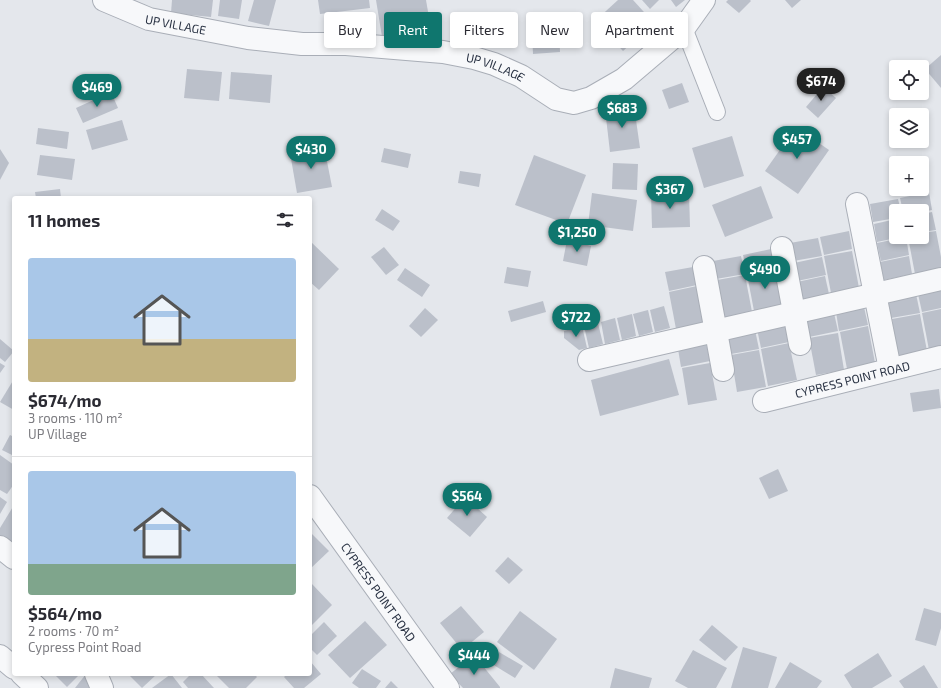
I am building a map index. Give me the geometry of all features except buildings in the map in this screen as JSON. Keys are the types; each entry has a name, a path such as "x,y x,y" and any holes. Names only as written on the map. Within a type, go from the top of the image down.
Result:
{"street":[{"name":"UP VILLAGE","path":"104,0 149,19 248,38 302,44 346,44 443,52 474,58 494,64 521,76 556,99 574,103 591,98 624,79 660,48"},
{"name":"UP VILLAGE","path":"688,22 704,0"},
{"path":"857,204 890,369"},
{"path":"782,248 800,344"},
{"path":"704,267 724,370"},
{"path":"589,360 941,280"},
{"name":"CYPRESS POINT ROAD","path":"764,401 941,357"},
{"name":"CYPRESS POINT ROAD","path":"312,499 448,688"},
{"path":"0,546 12,556"},
{"path":"0,656 12,666"},
{"path":"24,676 37,688"},
{"path":"97,676 102,688"}],"lane":[{"path":"688,38 717,112"}]}
